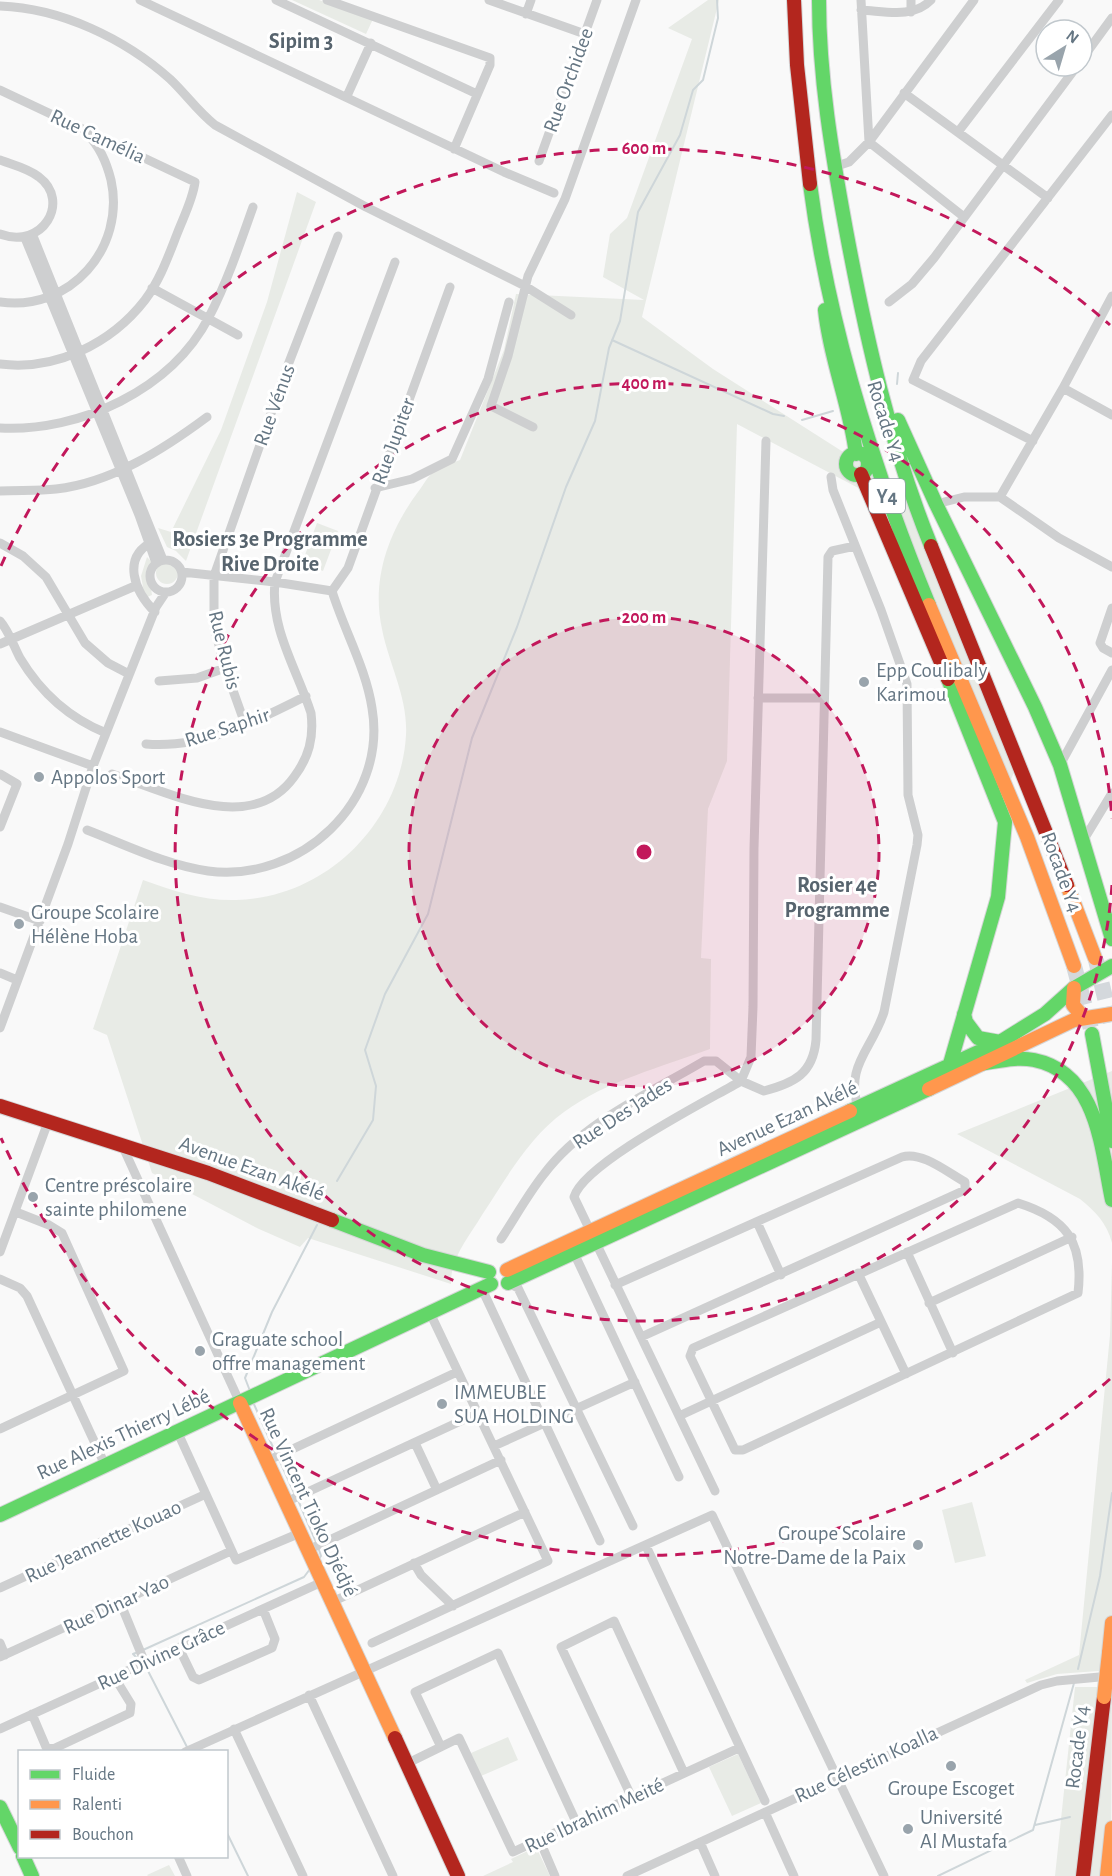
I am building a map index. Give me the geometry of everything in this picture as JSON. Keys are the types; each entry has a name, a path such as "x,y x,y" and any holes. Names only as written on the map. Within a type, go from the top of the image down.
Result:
{"main road":[{"name":"Rocade Y4","path":"794,0 808,169 827,279 855,391 892,512 1028,841 1074,966"},
{"name":"Rocade Y4","path":"819,0 819,46 834,167 858,296 876,374 914,503 1095,958"},
{"path":"827,279 826,323 854,432 856,454 865,457 868,463 861,474 972,735 1005,822 998,897 950,1064"},
{"path":"876,374 936,504 1035,707 1060,765 1112,939"},
{"name":"Avenue Ezan Akélé","path":"861,1114 950,1064 1000,1042 1045,1014 1074,988 1112,966"},
{"path":"1074,988 1073,1005 1084,1018"},
{"path":"964,1014 966,1022 978,1038 1000,1042"},
{"name":"Avenue Ezan Akélé","path":"507,1276 861,1114 1084,1018 1112,1014"},
{"path":"1092,1034 1112,1141"},
{"path":"978,1064 1033,1059 1062,1069 1077,1082 1090,1104 1112,1200"},
{"name":"Avenue Ezan Akélé","path":"0,1106 122,1145 309,1210 488,1282"},
{"name":"Avenue Ezan Akélé","path":"507,1276 574,1253 592,1239"},
{"path":"498,1266 507,1276 499,1287 488,1282 498,1266"},
{"name":"Rue Alexis Thierry Lébé","path":"0,1515 431,1315 488,1282"},
{"name":"Rue Vincent Tioko Djédjé","path":"240,1403 363,1670 409,1763 458,1876"},
{"name":"Rocade Y4","path":"1083,1876 1112,1623"},
{"path":"0,1807 16,1830"},
{"path":"1107,1876 1112,1828"},
{"path":"23,1858 32,1876"}],"street":[{"path":"140,0 554,193"},
{"path":"276,0 477,94"},
{"path":"327,0 490,58 490,65 454,148"},
{"path":"489,0 585,34"},
{"path":"526,14 531,0"},
{"name":"Rue Orchidee","path":"538,160 597,0"},
{"path":"533,427 491,406 508,356 525,286 562,208 636,0"},
{"path":"911,0 911,12"},
{"path":"931,0 922,10 911,12 861,5 869,142 964,217"},
{"path":"834,167 849,162 869,142 974,0"},
{"path":"958,132 1059,0"},
{"path":"0,6 27,7 110,37 168,78 215,125 366,207 525,286 571,315"},
{"path":"1094,43 1112,18"},
{"path":"347,96 371,43"},
{"path":"889,302 912,284 1068,78"},
{"name":"Rue Camélia","path":"0,90 195,182 163,270 152,288"},
{"path":"904,93 1048,198"},
{"path":"1034,441 913,380 921,361 1112,115"},
{"path":"0,303 20,304 53,297 95,262 106,244 115,208 109,173 103,155 84,131"},
{"path":"0,160 29,171 40,178 49,189 52,202 50,215 43,227 29,237 0,234"},
{"path":"0,428 36,428 100,410 156,380 178,359 209,318 253,207"},
{"name":"Rue Vénus","path":"214,576 288,365 338,236"},
{"path":"29,237 160,562"},
{"path":"112,774 204,804 242,808 258,804 278,794 290,784 310,750 313,729 306,696 276,621 273,600 275,582 394,262"},
{"name":"Rue Jupiter","path":"332,591 348,568 375,488 450,287"},
{"path":"0,364 39,365 76,353 114,331 130,317 152,288 238,334"},
{"path":"1000,496 1034,441 1112,296"},
{"path":"375,488 412,479 454,457 488,380 509,302"},
{"path":"1063,388 1112,415"},
{"path":"0,491 58,489 96,479 154,453 207,417"},
{"path":"715,1491 592,1239 574,1197 584,1182 614,1156 741,1081 750,1064 766,441"},
{"path":"831,477 833,490 906,678 908,795 918,835 884,1012 879,1028 854,1075 861,1114"},
{"path":"936,504 964,497 1000,496 1059,538 1112,567"},
{"path":"152,541 134,569 135,586 142,600 155,609"},
{"path":"0,543 23,556 46,577 85,643 108,663 129,675"},
{"path":"741,1081 764,1090 785,1085 803,1076 815,1049 828,554 855,546"},
{"path":"0,1029 93,766 155,609 166,592 179,586 182,572 178,565 160,562"},
{"path":"160,562 151,570 150,579 155,587 166,592"},
{"path":"87,830 179,864 231,872 253,870 293,858 328,833 343,818 357,797 372,749 374,728 368,690 332,591 182,572"},
{"name":"Rue Rubis","path":"214,576 214,627 225,668 245,724"},
{"path":"0,644 135,586"},
{"path":"155,587 153,601 155,609"},
{"path":"1112,608 1100,643 1103,648 1112,653"},
{"path":"0,621 32,677 50,698 91,727 106,734"},
{"path":"159,681 197,678 225,668"},
{"path":"1060,765 1112,670"},
{"name":"Rue Saphir","path":"146,744 191,742 245,724 306,696"},
{"path":"758,698 824,698"},
{"path":"0,732 93,766"},
{"path":"0,774 17,784 0,827"},
{"path":"1083,841 1112,793"},
{"path":"0,907 40,921"},
{"path":"0,973 17,980"},
{"name":"Rue Des Jades","path":"501,1239 544,1173 594,1127 704,1061 716,1061 741,1081"},
{"path":"0,1252 48,1122"},
{"name":"Rue Vincent Tioko Djédjé","path":"122,1145 240,1403"},
{"path":"615,1286 910,1155 919,1157 965,1182 965,1190 641,1337"},
{"path":"1018,1203 1062,1226 1072,1237 1076,1250 1078,1293 741,1451 733,1448 690,1356 693,1348 907,1252 1018,1203"},
{"path":"0,1429 121,1373 124,1366 62,1233 50,1225 16,1212"},
{"path":"757,1222 781,1275"},
{"path":"929,1303 1072,1237"},
{"path":"907,1252 952,1353"},
{"path":"574,1253 679,1477"},
{"path":"858,1273 906,1374"},
{"path":"507,1276 518,1288 578,1407 633,1526"},
{"path":"0,1279 20,1288 27,1296 75,1395 106,1467"},
{"path":"488,1282 544,1423 600,1541"},
{"path":"372,1644 548,1561 431,1315"},
{"path":"679,1416 881,1322"},
{"path":"267,1461 457,1372"},
{"path":"494,1446 635,1382"},
{"path":"286,1502 478,1413"},
{"path":"178,1433 235,1559 240,1560 300,1533"},
{"path":"415,1443 437,1490"},
{"path":"308,1550 501,1460"},
{"name":"Rue Jeannette Kouao","path":"0,1588 206,1494"},
{"path":"332,1602 525,1512"},
{"path":"189,1750 712,1515 884,1876"},
{"path":"645,1546 765,1801"},
{"name":"Rue Dinar Yao","path":"3,1656 231,1551"},
{"path":"414,1563 421,1575 453,1606"},
{"name":"Rue Divine Grâce","path":"0,1729 322,1582"},
{"path":"120,1602 145,1663"},
{"path":"179,1648 193,1677 199,1680 272,1648 275,1639 263,1609"},
{"path":"632,1798 561,1647 614,1621 684,1773"},
{"path":"0,1643 3,1656"},
{"path":"441,1747 415,1692 498,1653 577,1824"},
{"name":"Rue Célestin Koalla","path":"632,1875 836,1778 1041,1685 1057,1681 1112,1676"},
{"path":"32,1714 46,1747 53,1749 130,1713 131,1704 115,1678"},
{"path":"309,1695 393,1876"},
{"path":"234,1729 303,1876"},
{"name":"Rue Ibrahim Meité","path":"409,1763 459,1738 513,1852 540,1842 739,1748"},
{"path":"765,1812 794,1876"},
{"path":"540,1842 555,1876"},
{"path":"700,1842 715,1876"},
{"path":"178,1858 187,1876"}],"shaded area":[{"path":"292,0 319,0 373,19 366,34"},
{"path":"708,0 719,0 642,317 713,369 917,499 1015,770 997,812 864,491 737,424 727,761 708,809 701,958 711,959 710,1049 616,1083 580,1101 551,1122 518,1160 466,1240 454,1265 451,1284 308,1238 300,1247 259,1229 152,1173 107,1035 93,1029 143,880 212,899 236,900 269,896 300,886 328,870 353,850 374,825 390,798 401,767 406,735 404,707 385,642 379,610 381,574 391,539 408,507 430,475 460,460 504,350 516,294 644,300 603,277 610,234 627,218 692,39 668,28"},
{"path":"297,192 316,202 186,561 176,551 167,547 158,528 171,532 221,430 267,302"},
{"path":"317,523 338,531 323,571 302,563"},
{"path":"147,557 152,562 149,574 152,595 145,598 141,576"},
{"path":"167,562 175,565 178,573 175,581 167,584 159,581 156,573 159,565"},
{"path":"1112,1071 1112,1243 1100,1218 1080,1199 957,1134"},
{"path":"1112,1262 1112,1670 1057,1674 1027,1683 1025,1680 1079,1655 1110,1335"},
{"path":"972,1502 986,1556 955,1563 942,1510"},
{"path":"1075,1687 1112,1687 1111,1876 1055,1876"},
{"path":"508,1737 518,1760 481,1776 471,1753"},
{"path":"738,1754 761,1803 732,1816 709,1767"},
{"path":"536,1847 550,1876 483,1876 513,1862 511,1859"},
{"path":"169,1865 175,1876 147,1875"}],"waterway":[{"path":"337,1181 373,1120 376,1086 365,1050 385,994 428,914 472,738 517,627 566,487 595,421 609,348 620,321 638,212 680,135 693,90 703,80 718,18 717,0"},
{"path":"612,340 773,414 784,416"},
{"path":"897,384 898,373"},
{"path":"802,420 833,411"},
{"path":"250,1391 245,1378 272,1312 317,1225"},
{"path":"253,1402 276,1454"},
{"path":"279,1459 295,1495"},
{"path":"1078,1669 1100,1576 1112,1493"},
{"path":"298,1500 316,1542"},
{"path":"318,1547 321,1556 318,1560"},
{"path":"143,1650 304,1577 310,1569"},
{"path":"138,1652 133,1654 140,1661"},
{"path":"146,1667 187,1747"},
{"path":"938,1876 1033,1830 1074,1683"},
{"path":"1035,1825 1070,1817"},
{"path":"228,1835 248,1876"}],"tunnel":[{"path":"1096,960 1112,1027"},
{"path":"1074,966 1091,1029"}],"traffic: fast":[{"path":"819,0 821,58 827,115 854,270 891,430 931,546"},
{"path":"810,184 829,292 856,399 890,503 929,605"},
{"path":"825,310 856,454"},
{"path":"898,420 936,504"},
{"path":"857,453 865,456 868,464 865,472 857,475 849,472 846,464 849,456 857,453"},
{"path":"936,504 1035,707 1060,765 1112,939"},
{"path":"948,679 1005,822 998,897 950,1064"},
{"path":"850,1111 1000,1042 1045,1014 1074,988 1112,966"},
{"path":"964,1014 966,1022 978,1038 1000,1042"},
{"path":"1092,1034 1112,1141"},
{"path":"978,1064 1013,1059 1034,1060 1055,1068 1072,1080 1084,1096 1093,1115 1112,1200"},
{"path":"508,1283 929,1089"},
{"path":"332,1220 423,1255 489,1272"},
{"path":"0,1515 491,1284"},
{"path":"0,1807 18,1844"},
{"path":"24,1858 32,1876"}],"traffic: slow":[{"path":"929,605 1027,837 1074,966"},
{"path":"1067,885 1095,958"},
{"path":"1074,988 1073,1005 1084,1018"},
{"path":"929,1089 1074,1020 1112,1014"},
{"path":"507,1270 850,1111"},
{"path":"240,1403 395,1738"},
{"path":"1109,1653 1112,1623"},
{"path":"1104,1697 1109,1653"},
{"path":"1107,1876 1112,1828"}],"traffic: jam":[{"path":"794,0 797,65 810,184"},
{"path":"861,474 948,679"},
{"path":"931,546 1067,885"},
{"path":"0,1106 208,1173 332,1220"},
{"path":"1083,1876 1104,1697"},
{"path":"395,1738 458,1876"}],"place":[{"name":"Epp Coulibaly Karimou","path":"864,682"},
{"name":"Appolos Sport","path":"39,777"},
{"name":"Groupe Scolaire Hélène Hoba","path":"19,924"},
{"name":"Centre préscolaire sainte philomene","path":"33,1197"},
{"name":"Graguate school offre management","path":"200,1351"},
{"name":"IMMEUBLE SUA HOLDING","path":"442,1404"},
{"name":"Groupe Scolaire Notre-Dame de la Paix","path":"918,1545"},
{"name":"Groupe Escoget","path":"951,1766"},
{"name":"Université Al Mustafa","path":"908,1829"}],"district":[{"name":"Sipim 3","path":"301,40"},
{"name":"Rosiers 3e Programme Rive Droite","path":"270,550"},
{"name":"Rosier 4e Programme","path":"837,896"}]}
